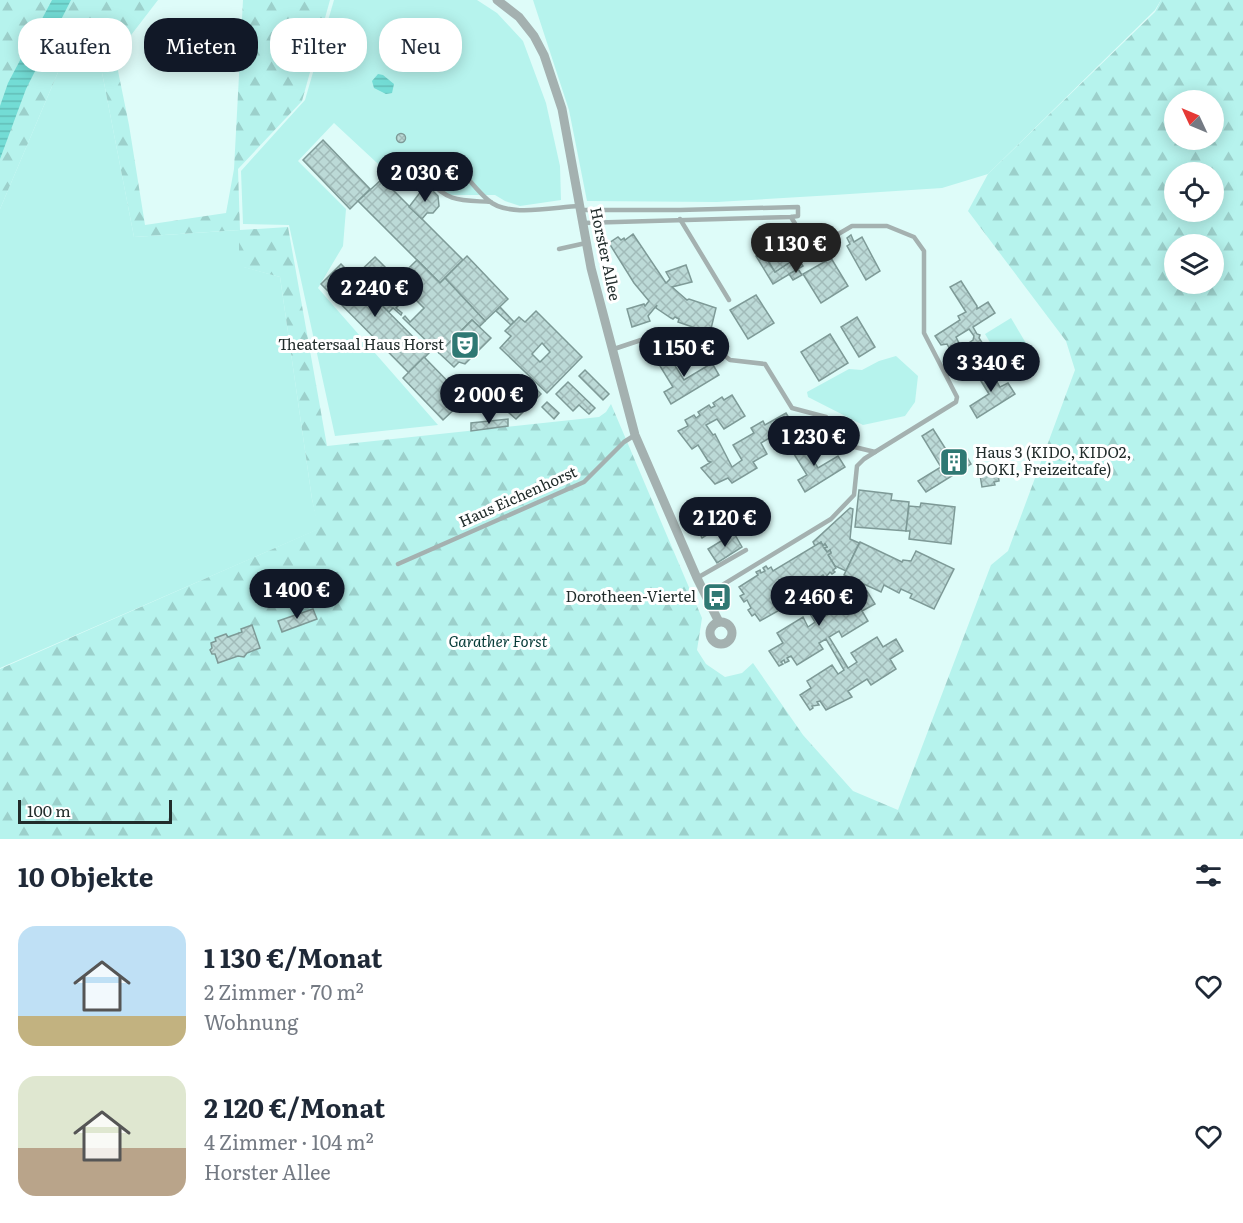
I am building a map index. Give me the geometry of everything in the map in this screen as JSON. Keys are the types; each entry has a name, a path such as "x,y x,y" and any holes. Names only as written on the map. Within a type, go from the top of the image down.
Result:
{"street":[{"name":"Horster Allee","path":"497,0 519,17 534,36 544,55 562,109 586,243 611,350 635,435 697,578 719,622"}],"lane":[{"path":"491,202 452,163 444,160 432,165 428,179 451,199 491,202 521,212 579,208 680,210 798,207 798,216 791,217 582,223"},
{"path":"680,210 681,219 729,300"},
{"path":"706,595 831,519 854,495 858,466 864,459 956,402 957,397 924,333 924,251 914,237 887,226 852,226 811,250 791,217"},
{"path":"559,249 586,243"},
{"path":"611,350 662,333 714,347 730,360 765,364 792,408 826,417 842,444 875,452"},
{"name":"Haus Eichenhorst","path":"398,564 584,482 624,442 635,435"},
{"path":"697,578 746,550"}],"green space":[{"name":"Garather Forst","path":"0,0 158,0 132,34 132,18 18,18 18,72 58,72 0,209"},
{"name":"Garather Forst","path":"243,0 330,0 325,18 270,18 270,72 310,72 302,101 238,169 240,230 288,227 327,446 599,417 611,404 702,618 697,650 706,664 725,677 742,673 753,663 803,735 853,791 898,810 991,565 1008,551 1075,370 1066,341 968,211 988,174 1155,12 1161,0 1243,0 1243,839 0,839 0,669 318,529 280,277 243,267 239,261 239,230 134,237 102,72 118,72 145,225 226,213 234,169 239,72 258,72 258,18 242,18"},
{"path":"334,0 477,0 497,13 523,41 546,103 560,166 561,200 520,206 495,195 450,195 417,183 398,180 334,123 298,161 346,209 343,246 318,288 438,425 335,436 289,225 243,224 241,171 305,100 313,72 367,72 367,18 329,18"},
{"path":"533,0 1161,0 1155,10 988,174 942,188 717,202 587,201 569,110"},
{"path":"58,72 102,72 134,237 240,230 244,267 280,277 312,499 319,529 0,668 0,209"},
{"path":"1011,318 1039,365 1013,381 985,334"},
{"path":"896,356 918,376 915,402 905,416 863,425 808,397 807,392 849,369 862,370 879,361"}],"shaded area":[{"path":"52,0 71,0 62,18 42,18"},
{"path":"18,64 18,72 35,72 0,159 0,106"},
{"path":"378,74 383,75 394,84 392,93 386,94 374,88 372,81"}],"building":[{"path":"401,133 406,138 401,143 396,138"},
{"path":"323,140 370,189 350,209 303,160"},
{"path":"382,179 463,260 440,283 358,201"},
{"path":"431,189 438,196 439,206 433,213 427,213 422,219 409,207 422,190"},
{"path":"633,234 666,283 670,279 666,272 686,265 692,282 672,287 687,300 716,308 710,333 678,322 679,319 675,317 673,319 656,308 657,305 648,316 650,321 632,327 627,309 644,304 645,306 649,301 634,283 609,243 618,237 625,240"},
{"path":"851,235 854,242 862,237 880,271 866,280 847,246 850,244 847,238"},
{"path":"785,238 803,266 773,284 756,256","holes":["783,250 790,262 775,272 767,259"]},
{"path":"783,250 790,262 775,272 767,259"},
{"path":"467,256 508,299 485,321 445,278"},
{"path":"375,257 397,279 376,300 354,277"},
{"path":"831,258 848,286 821,303 803,274"},
{"path":"417,260 440,283 445,278 485,321 479,327 472,320 439,353 403,318 405,316 410,322 424,308 410,294 396,308 402,313 401,315 393,308 389,312 376,300"},
{"path":"341,264 429,353 409,373 321,284"},
{"path":"798,269 802,275 793,280 789,274"},
{"path":"961,281 977,309 988,302 995,313 973,327 994,361 970,376 960,361 952,363 950,359 953,355 947,344 941,345 935,336 960,320 958,316 966,312 950,287","holes":["969,329 974,336 973,340 964,346 960,345 956,337"]},
{"path":"756,295 774,323 748,339 730,310"},
{"path":"500,307 514,322 511,325 496,311"},
{"path":"536,311 582,357 547,393 500,348 511,336 505,331 519,317 525,322","holes":["542,343 550,352 540,362 532,354"]},
{"path":"857,317 875,347 859,357 841,327"},
{"name":"Theatersaal Haus Horst","path":"472,320 491,338 465,364 459,362 454,367 439,353"},
{"path":"830,334 848,363 819,381 801,352"},
{"path":"666,351 684,380 712,363 719,375 671,404 664,392 673,387 655,358"},
{"path":"424,357 465,399 443,420 403,378"},
{"path":"988,366 1000,387 1008,383 1015,394 977,418 970,406 989,394 976,373"},
{"path":"585,370 609,394 603,400 579,376"},
{"path":"522,375 541,394 516,419 508,412 520,400 509,388"},
{"path":"568,382 595,408 589,414 579,405 573,411 556,394"},
{"path":"732,395 745,416 724,429 717,419 706,425 713,435 715,434 732,467 742,460 733,445 754,433 751,428 763,421 765,425 786,413 799,434 778,447 771,437 761,443 767,454 753,462 757,468 732,483 728,478 715,484 701,468 711,462 698,445 692,449 678,431 688,426 685,420 694,415 696,418 700,415 698,412 709,405 711,408 715,406 713,403 722,397 724,400"},
{"path":"547,402 559,413 554,419 542,407"},
{"path":"508,419 508,426 471,431 471,423"},
{"name":"Haus 3 (KIDO, KIDO2, DOKI, Freizeitcafe)","path":"933,429 952,459 964,452 971,464 926,492 918,481 941,467 922,436"},
{"path":"800,439 818,468 838,456 845,467 805,492 798,480 807,475 789,446"},
{"path":"997,466 999,481 994,482 995,485 982,487 979,469"},
{"path":"859,490 892,494 891,500 909,502 906,531 855,527"},
{"path":"921,503 955,507 951,544 909,539 910,531 906,531 909,506 920,507"},
{"path":"850,508 853,509 850,539 859,543 846,571 835,566 828,555 831,553 830,550 827,552 824,548 827,547 825,544 823,546 821,542 815,546 813,542"},
{"path":"730,511 735,518 702,538 698,530"},
{"path":"734,533 742,547 717,563 708,549"},
{"path":"821,542 827,547 824,548 827,552 830,550 831,553 828,555 836,568 833,570 835,572 832,574 830,572 825,578 823,575 820,577 822,580 816,584 814,581 800,590 819,620 829,614 823,605 848,589 854,599 867,591 875,604 862,611 868,621 842,637 839,631 829,637 848,668 857,662 851,653 877,637 883,647 896,639 903,651 890,659 896,669 871,685 867,679 848,691 852,697 826,710 820,701 817,702 819,705 812,706 810,710 800,695 811,688 807,681 832,665 838,674 844,670 826,639 819,643 823,649 797,665 791,656 787,658 789,661 785,663 784,660 779,666 769,651 783,643 777,633 803,617 808,627 815,622 797,592 789,597 792,601 789,603 791,607 784,610 783,608 760,621 748,610 751,608 747,600 744,602 740,596 744,594 739,587 758,575 756,572 765,571 763,568 766,566 768,569 771,567 773,571"},
{"path":"860,542 902,562 903,560 911,561 916,551 954,569 934,609 910,598 912,594 901,589 899,593 884,585 881,592 844,575"},
{"path":"313,609 317,619 282,632 278,621"},
{"path":"252,625 260,648 247,653 244,657 238,656 218,663 215,654 212,654 210,650 211,643 216,641 215,638 226,634 228,637"}],"place":[{"name":"Theatersaal Haus Horst","path":"465,345"},
{"name":"Haus 3 (KIDO, KIDO2, DOKI, Freizeitcafe)","path":"954,462"},
{"name":"Dorotheen-Viertel","path":"717,597"}]}
